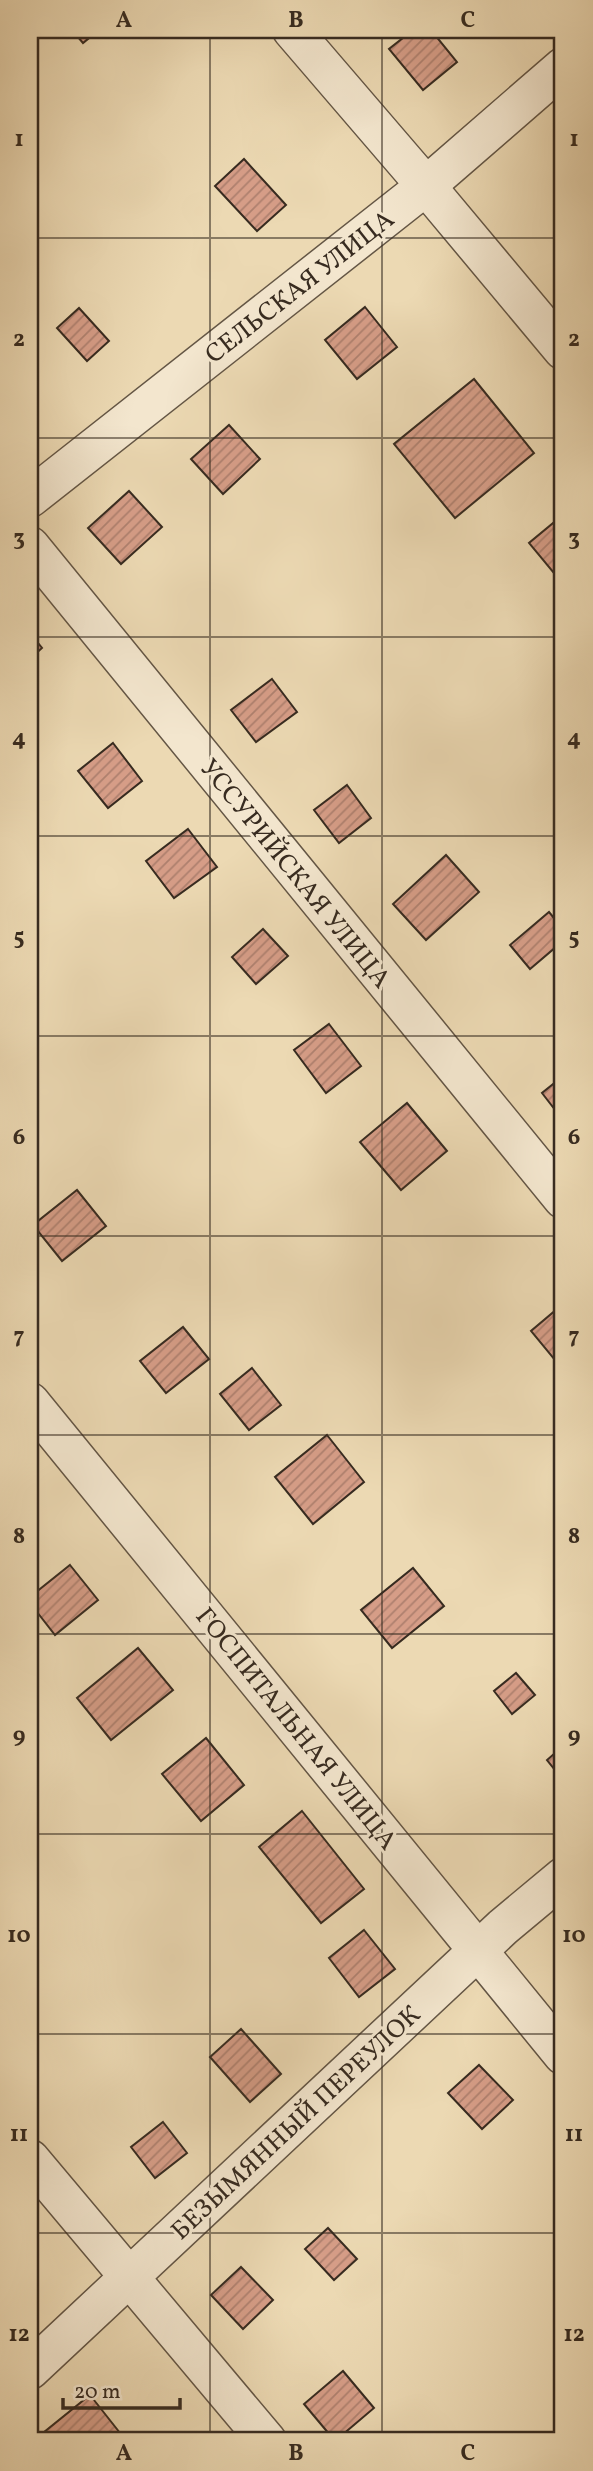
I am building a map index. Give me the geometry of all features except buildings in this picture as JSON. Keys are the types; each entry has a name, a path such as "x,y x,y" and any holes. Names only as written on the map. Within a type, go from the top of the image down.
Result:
{"street":[{"path":"292,30 563,350"},
{"name":"СЕЛЬСКАЯ УЛИЦА","path":"30,498 426,186 563,67"},
{"name":"УССУРИЙСКАЯ УЛИЦА","path":"30,547 563,1199"},
{"name":"ГОСПИТАЛЬНАЯ УЛИЦА","path":"30,1402 563,2055"},
{"name":"БЕЗЫМЯННЫЙ ПЕРЕУЛОК","path":"30,2370 479,1950 563,1877"},
{"path":"30,2159 267,2441"}]}
